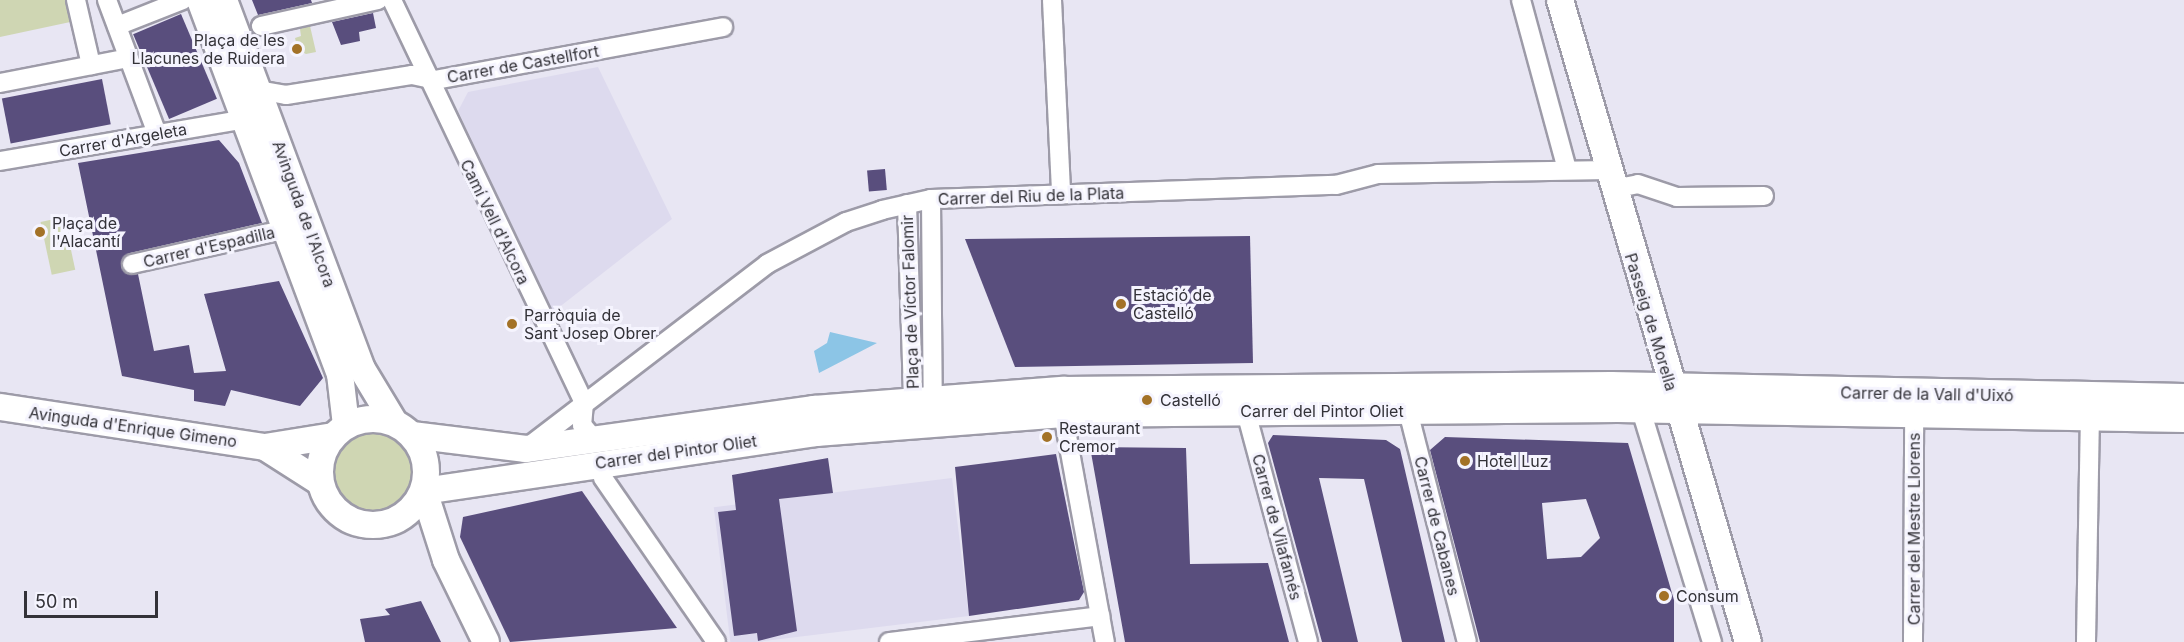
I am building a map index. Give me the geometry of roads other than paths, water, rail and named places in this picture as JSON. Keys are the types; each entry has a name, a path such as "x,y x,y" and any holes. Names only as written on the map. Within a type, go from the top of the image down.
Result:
{"main road":[{"name":"Avinguda de l'Alcora","path":"200,0 256,117 368,385 403,429"},
{"name":"Avinguda de l'Alcora","path":"224,0 258,90 256,117 287,230 340,374 339,430"},
{"name":"Passeig de Morella","path":"1560,0 1674,400 1748,642"},
{"name":"Carrer del Pintor Oliet","path":"424,491 598,452 1063,390 1674,400"},
{"name":"Carrer de la Vall d'Uixó","path":"1674,400 2184,398"},
{"name":"Carrer del Pintor Oliet","path":"926,407 1063,414 1641,410 1674,400"},
{"name":"Carrer de la Vall d'Uixó","path":"1674,400 1914,415 2184,419"},
{"name":"Avinguda d'Enrique Gimeno","path":"0,407 265,447 339,430"},
{"path":"424,491 412,510 395,522 374,526 352,522 337,513 320,482 321,457 339,430 370,418 403,429 426,461 424,491 446,560 486,642"},
{"name":"Carrer del Pintor Oliet","path":"403,429 526,448 598,452"},
{"name":"Avinguda d'Enrique Gimeno","path":"265,447 320,482"},
{"path":"395,522 421,534 446,560"}],"street":[{"path":"76,0 91,65"},
{"path":"107,0 156,134"},
{"path":"117,27 183,0"},
{"path":"261,26 378,0"},
{"name":"Camí Vell d'Alcora","path":"392,0 424,78 584,403 582,425 598,452 603,478 716,642"},
{"path":"1052,0 1061,194"},
{"path":"1521,0 1567,169"},
{"name":"Carrer de Castellfort","path":"258,90 286,95 412,75 424,78 723,27"},
{"path":"0,83 129,58"},
{"path":"256,117 286,95"},
{"name":"Carrer d'Argeleta","path":"0,161 256,117"},
{"name":"Carrer del Riu de la Plata","path":"526,448 584,403 619,381 767,264 846,222 931,199 1336,185 1378,174 1567,169 1611,180 1638,183 1677,197 1764,196"},
{"name":"Plaça de Víctor Falomir","path":"926,407 931,199"},
{"name":"Plaça de Víctor Falomir","path":"908,204 926,407"},
{"name":"Carrer d'Espadilla","path":"132,264 287,230"},
{"path":"1641,410 1712,642"},
{"name":"Carrer de Cabanes","path":"1408,411 1467,642"},
{"name":"Carrer de Vilafamés","path":"1246,412 1308,642"},
{"path":"1063,414 1105,642"},
{"name":"Carrer del Mestre Llorens","path":"1914,415 1914,642"},
{"path":"2086,642 2090,418"},
{"path":"889,642 1100,616"}],"water":[{"path":"830,332 877,343 819,373 814,351 827,343"}],"place":[{"name":"Plaça de les Llacunes de Ruidera","path":"297,49"},
{"name":"Plaça de l'Alacantí","path":"40,232"},
{"name":"Estació de Castelló","path":"1121,304"},
{"name":"Parròquia de Sant Josep Obrer","path":"512,324"},
{"name":"Castelló","path":"1147,400"},
{"name":"Restaurant Cremor","path":"1047,437"},
{"name":"Hotel Luz","path":"1465,461"},
{"name":"Consum","path":"1664,596"}]}
